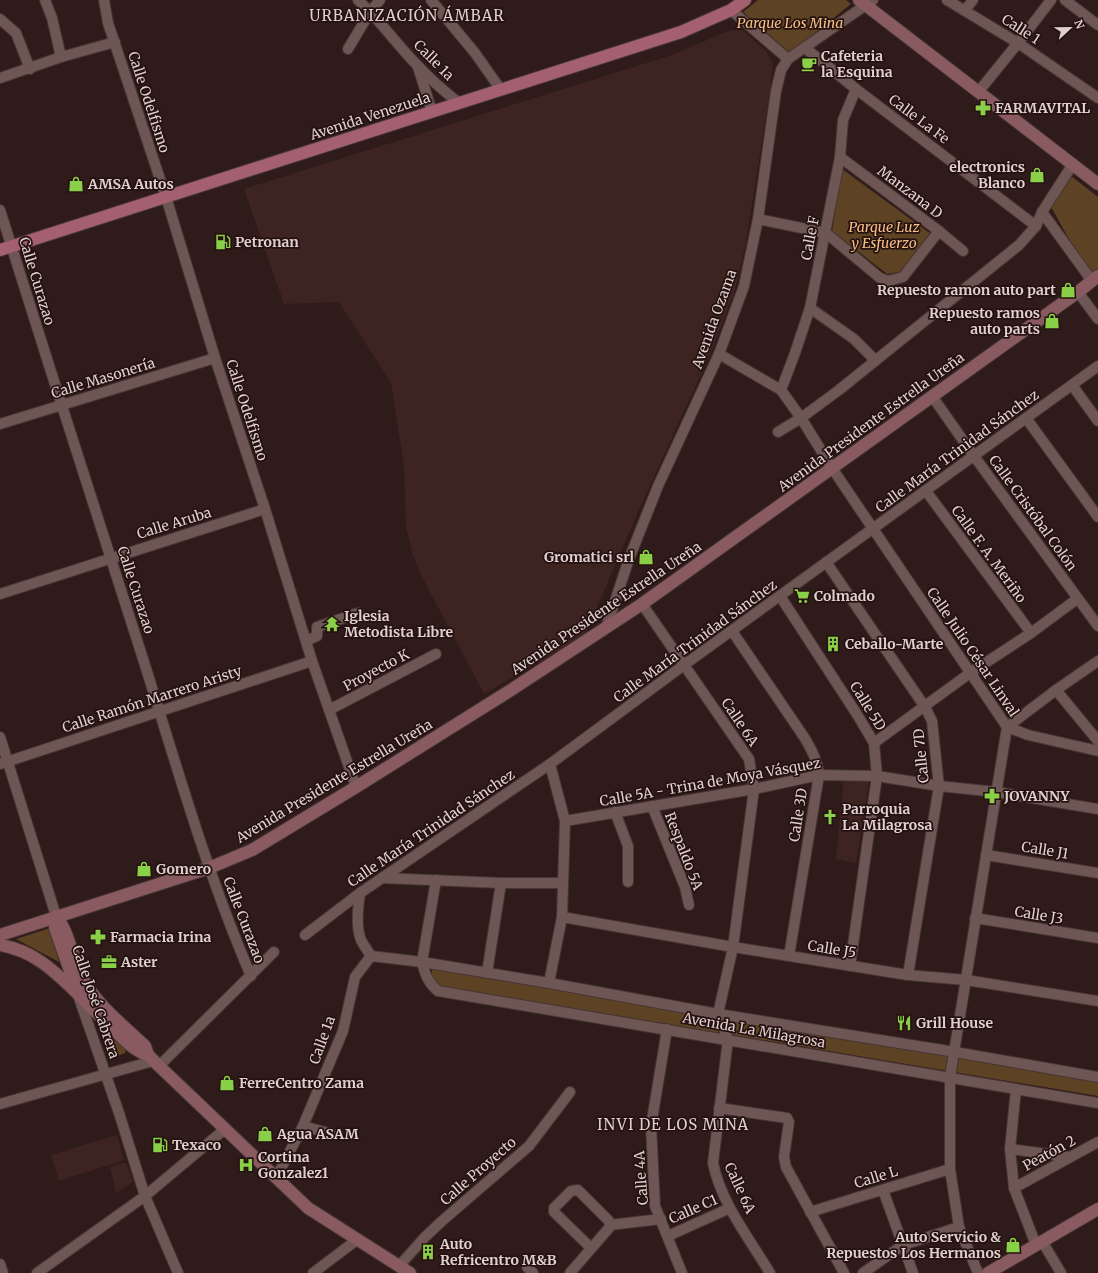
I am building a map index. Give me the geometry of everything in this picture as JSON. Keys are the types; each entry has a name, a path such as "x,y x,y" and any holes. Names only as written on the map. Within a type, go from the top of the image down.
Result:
{"main road":[{"name":"Avenida Venezuela","path":"6,248 681,32 731,10 745,0"},
{"path":"866,2 1098,184"},
{"name":"Avenida Presidente Estrella Ureña","path":"0,935 209,868 252,850 511,690 642,604 1078,292 1095,278"},
{"path":"56,916 62,924 83,980 104,1006 145,1046 153,1061"},
{"name":"Calle José Cabrera","path":"56,916 55,928 78,995"},
{"path":"0,945 28,954 50,967 126,1042 153,1061 308,1208 410,1273"},
{"path":"988,1273 1098,1209"}],"street":[{"path":"45,0 52,18 61,57"},
{"name":"Calle Odelfismo","path":"104,0 108,23 166,197 215,358 265,509 312,661 356,787"},
{"name":"Calle 1a","path":"358,0 417,66 459,103"},
{"path":"348,49 370,12 380,0"},
{"path":"431,0 475,53 500,90"},
{"name":"Calle 1","path":"947,0 1018,43 1098,98"},
{"path":"965,10 973,0"},
{"path":"979,91 1051,0"},
{"path":"1065,0 1098,25"},
{"path":"731,10 788,59 866,2"},
{"path":"0,19 16,33 30,69"},
{"path":"0,78 30,69 61,57 115,42"},
{"name":"Calle La Fe","path":"805,48 856,89 1036,226"},
{"name":"Avenida Ozama","path":"606,628 629,559 658,486 719,354 744,286 758,219 776,91 781,70 788,59"},
{"path":"417,66 432,112"},
{"name":"Calle F","path":"781,390 810,308 826,234 840,157 842,120 856,89"},
{"name":"Manzana D","path":"840,157 939,231 963,251"},
{"path":"778,432 801,418 839,390 1018,245 1036,226 1042,212 1073,164"},
{"name":"Calle Curazao","path":"0,210 6,248 61,405 209,868 233,934 251,976"},
{"path":"1042,212 1095,278"},
{"path":"758,219 826,234 880,278 888,281 903,277 939,231"},
{"path":"1078,292 1098,319"},
{"path":"810,308 854,339 875,360"},
{"name":"Calle Julio César Linval","path":"719,354 781,390 1007,727 950,1077 950,1169 959,1227 978,1273"},
{"name":"Calle Masonería","path":"0,424 215,358"},
{"name":"Calle María Trinidad Sánchez","path":"305,935 360,893 550,764 684,665 1098,366"},
{"path":"1072,385 1098,421"},
{"name":"Calle Cristóbal Colón","path":"932,396 1098,626"},
{"path":"1026,418 1098,517"},
{"name":"Calle F. A. Meriño","path":"926,491 1030,633"},
{"name":"Calle Aruba","path":"0,594 265,509"},
{"name":"Calle 7D","path":"826,562 925,707 932,721 939,786 908,975"},
{"name":"Calle 5D","path":"780,596 874,743 877,776 850,966"},
{"path":"874,743 970,673 1078,599"},
{"name":"Calle 6A","path":"642,604 749,759 754,789 733,947 718,1014 728,1039 713,1163 716,1176 730,1208 770,1273"},
{"path":"306,641 317,636 317,627 358,613"},
{"name":"Calle 3D","path":"732,631 814,753 818,764 819,775 789,956"},
{"name":"Proyecto K","path":"329,710 436,654"},
{"name":"Calle Ramón Marrero Aristy","path":"4,763 312,661"},
{"path":"1007,727 1098,661"},
{"path":"1056,690 1098,741"},
{"path":"1007,727 1028,735 1098,751"},
{"name":"Calle José Cabrera","path":"0,737 4,763 56,916"},
{"path":"549,983 562,917 565,821 550,764"},
{"name":"Calle 5A - Trina de Moya Vásquez","path":"565,821 754,789 819,775 877,776 939,786 996,792 1098,809"},
{"name":"Respaldo 5A","path":"652,806 685,887 689,905"},
{"path":"615,812 628,846 628,882"},
{"name":"Calle J1","path":"986,855 1098,873"},
{"path":"382,878 501,883 563,883"},
{"path":"422,962 436,880"},
{"path":"487,973 501,883"},
{"path":"360,893 358,905 359,932 361,940 371,956"},
{"name":"Calle J5","path":"562,917 850,966 908,975 966,980 1098,1001"},
{"name":"Calle J3","path":"975,918 1098,938"},
{"path":"0,1104 153,1061 251,976 274,952"},
{"name":"Calle 1a","path":"276,1178 303,1126 343,1031 356,977 371,956"},
{"name":"Avenida La Milagrosa","path":"371,956 422,962 549,983 718,1014 955,1052 1098,1077"},
{"name":"Avenida La Milagrosa","path":"422,962 429,982 438,991 1098,1103"},
{"name":"Calle José Cabrera","path":"78,995 119,1113 145,1196 178,1273"},
{"name":"Calle 4A","path":"667,1029 651,1126 655,1206 682,1273"},
{"path":"1016,1089 1010,1149 1014,1188 1039,1243 1061,1273"},
{"name":"Calle Proyecto","path":"400,1266 425,1237 529,1146 570,1092"},
{"path":"719,1108 787,1118 789,1122 784,1162 844,1273"},
{"path":"303,1126 332,1134"},
{"path":"37,1273 145,1196 225,1128"},
{"name":"Peatón 2","path":"1014,1188 1098,1142"},
{"path":"1010,1149 1070,1157"},
{"name":"Calle L","path":"810,1212 950,1169"},
{"path":"592,1248 554,1212 554,1208 571,1191 578,1190 609,1221 610,1225"},
{"path":"883,1190 913,1273"},
{"name":"Calle C1","path":"668,1236 730,1208"},
{"path":"610,1225 661,1219"},
{"path":"570,1273 610,1225"},
{"path":"863,1273 903,1245 959,1227"},
{"path":"313,1273 358,1239"},
{"path":"0,1264 3,1273"}],"shaded area":[{"path":"742,30 766,51 773,63 770,91 745,247 735,290 713,348 642,503 585,635 484,694 421,575 412,553 406,527 404,466 391,383 339,302 284,304 244,189 672,55 728,31"},
{"path":"844,776 869,781 856,863 836,859"},
{"path":"117,1135 124,1160 59,1181 51,1155"},
{"path":"126,1162 133,1182 116,1193 110,1167"}],"green space":[{"name":"Parque Los Mina","path":"758,0 846,0 851,4 790,53 743,12"},
{"name":"Parque Luz y Esfuerzo","path":"842,169 931,234 900,272 887,274 832,231"},
{"path":"1071,176 1098,197 1098,269 1089,275 1050,205"},
{"path":"50,928 59,962 16,939"},
{"path":"432,968 1096,1082 1098,1083 1098,1096 440,986 432,979"},
{"path":"101,1024 127,1047 125,1053 113,1058 109,1056 99,1025"}],"place":[{"name":"Cafeteria la Esquina","path":"809,64"},
{"name":"FARMAVITAL","path":"983,108"},
{"name":"electronics Blanco","path":"1037,175"},
{"name":"AMSA Autos","path":"76,184"},
{"name":"Petronan","path":"223,242"},
{"name":"Repuesto ramon auto part","path":"1068,290"},
{"name":"Repuesto ramos auto parts","path":"1052,321"},
{"name":"Gromatici srl","path":"646,557"},
{"name":"Colmado","path":"802,596"},
{"name":"Iglesia Metodista Libre","path":"332,624"},
{"name":"Ceballo-Marte","path":"833,644"},
{"name":"JOVANNY","path":"992,796"},
{"name":"Parroquia La Milagrosa","path":"830,817"},
{"name":"Gomero","path":"144,869"},
{"name":"Farmacia Irina","path":"98,937"},
{"name":"Aster","path":"109,962"},
{"name":"Grill House","path":"904,1023"},
{"name":"FerreCentro Zama","path":"227,1083"},
{"name":"Agua ASAM","path":"265,1134"},
{"name":"Texaco","path":"160,1145"},
{"name":"Cortina Gonzalez1","path":"246,1165"},
{"name":"Auto Servicio & Repuestos Los Hermanos","path":"1013,1245"},
{"name":"Auto Refricentro M&B","path":"428,1252"}],"district":[{"name":"URBANIZACIÓN ÁMBAR","path":"407,15"},
{"name":"INVI DE LOS MINA","path":"673,1124"}]}
